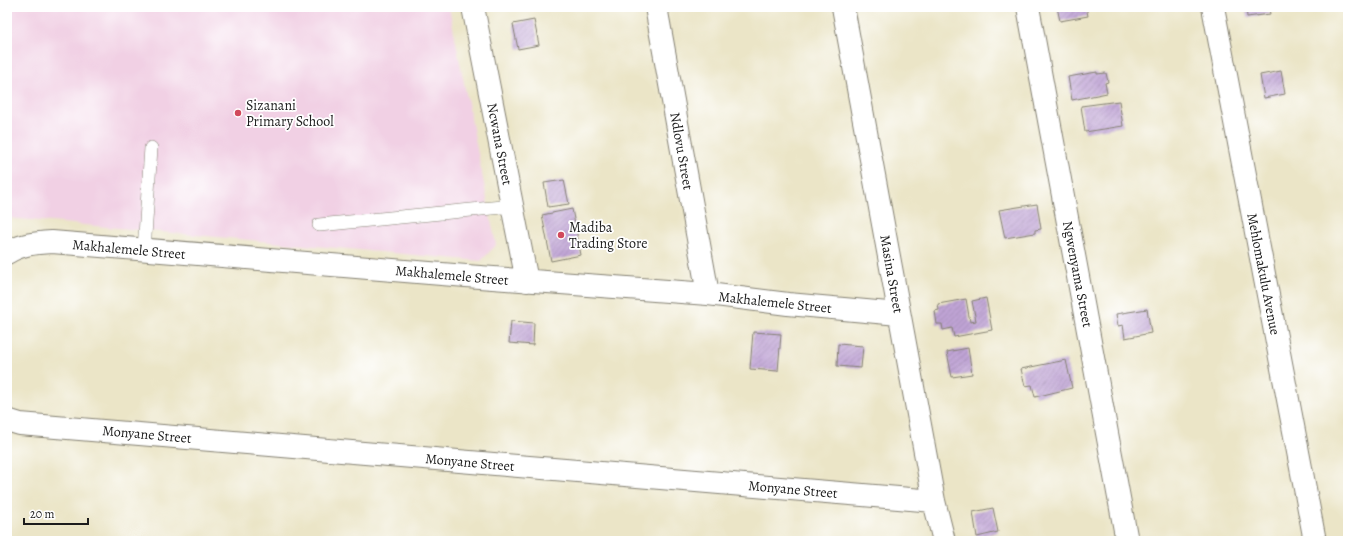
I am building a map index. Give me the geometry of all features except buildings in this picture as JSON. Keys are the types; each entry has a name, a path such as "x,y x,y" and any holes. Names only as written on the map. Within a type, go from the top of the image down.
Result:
{"street":[{"name":"Ncwana Street","path":"473,7 526,281"},
{"name":"Ndlovu Street","path":"656,7 708,294"},
{"name":"Masina Street","path":"846,7 899,314 934,501 944,541"},
{"name":"Ngwenyama Street","path":"1028,7 1127,541"},
{"name":"Mehlomakulu Avenue","path":"1214,7 1315,541"},
{"name":"Makhalemele Street","path":"7,253 13,249 29,244 52,242 526,281 708,294 788,304 899,314"},
{"name":"Monyane Street","path":"7,420 20,424 934,501"}],"lane":[{"path":"144,250 151,148"},
{"path":"319,225 512,206"}],"shaded area":[{"name":"Sizanani Primary School","path":"7,7 449,7 496,245 481,261 7,218"}],"place":[{"name":"Sizanani Primary School","path":"238,113"},
{"name":"Madiba Trading Store","path":"561,235"}]}
